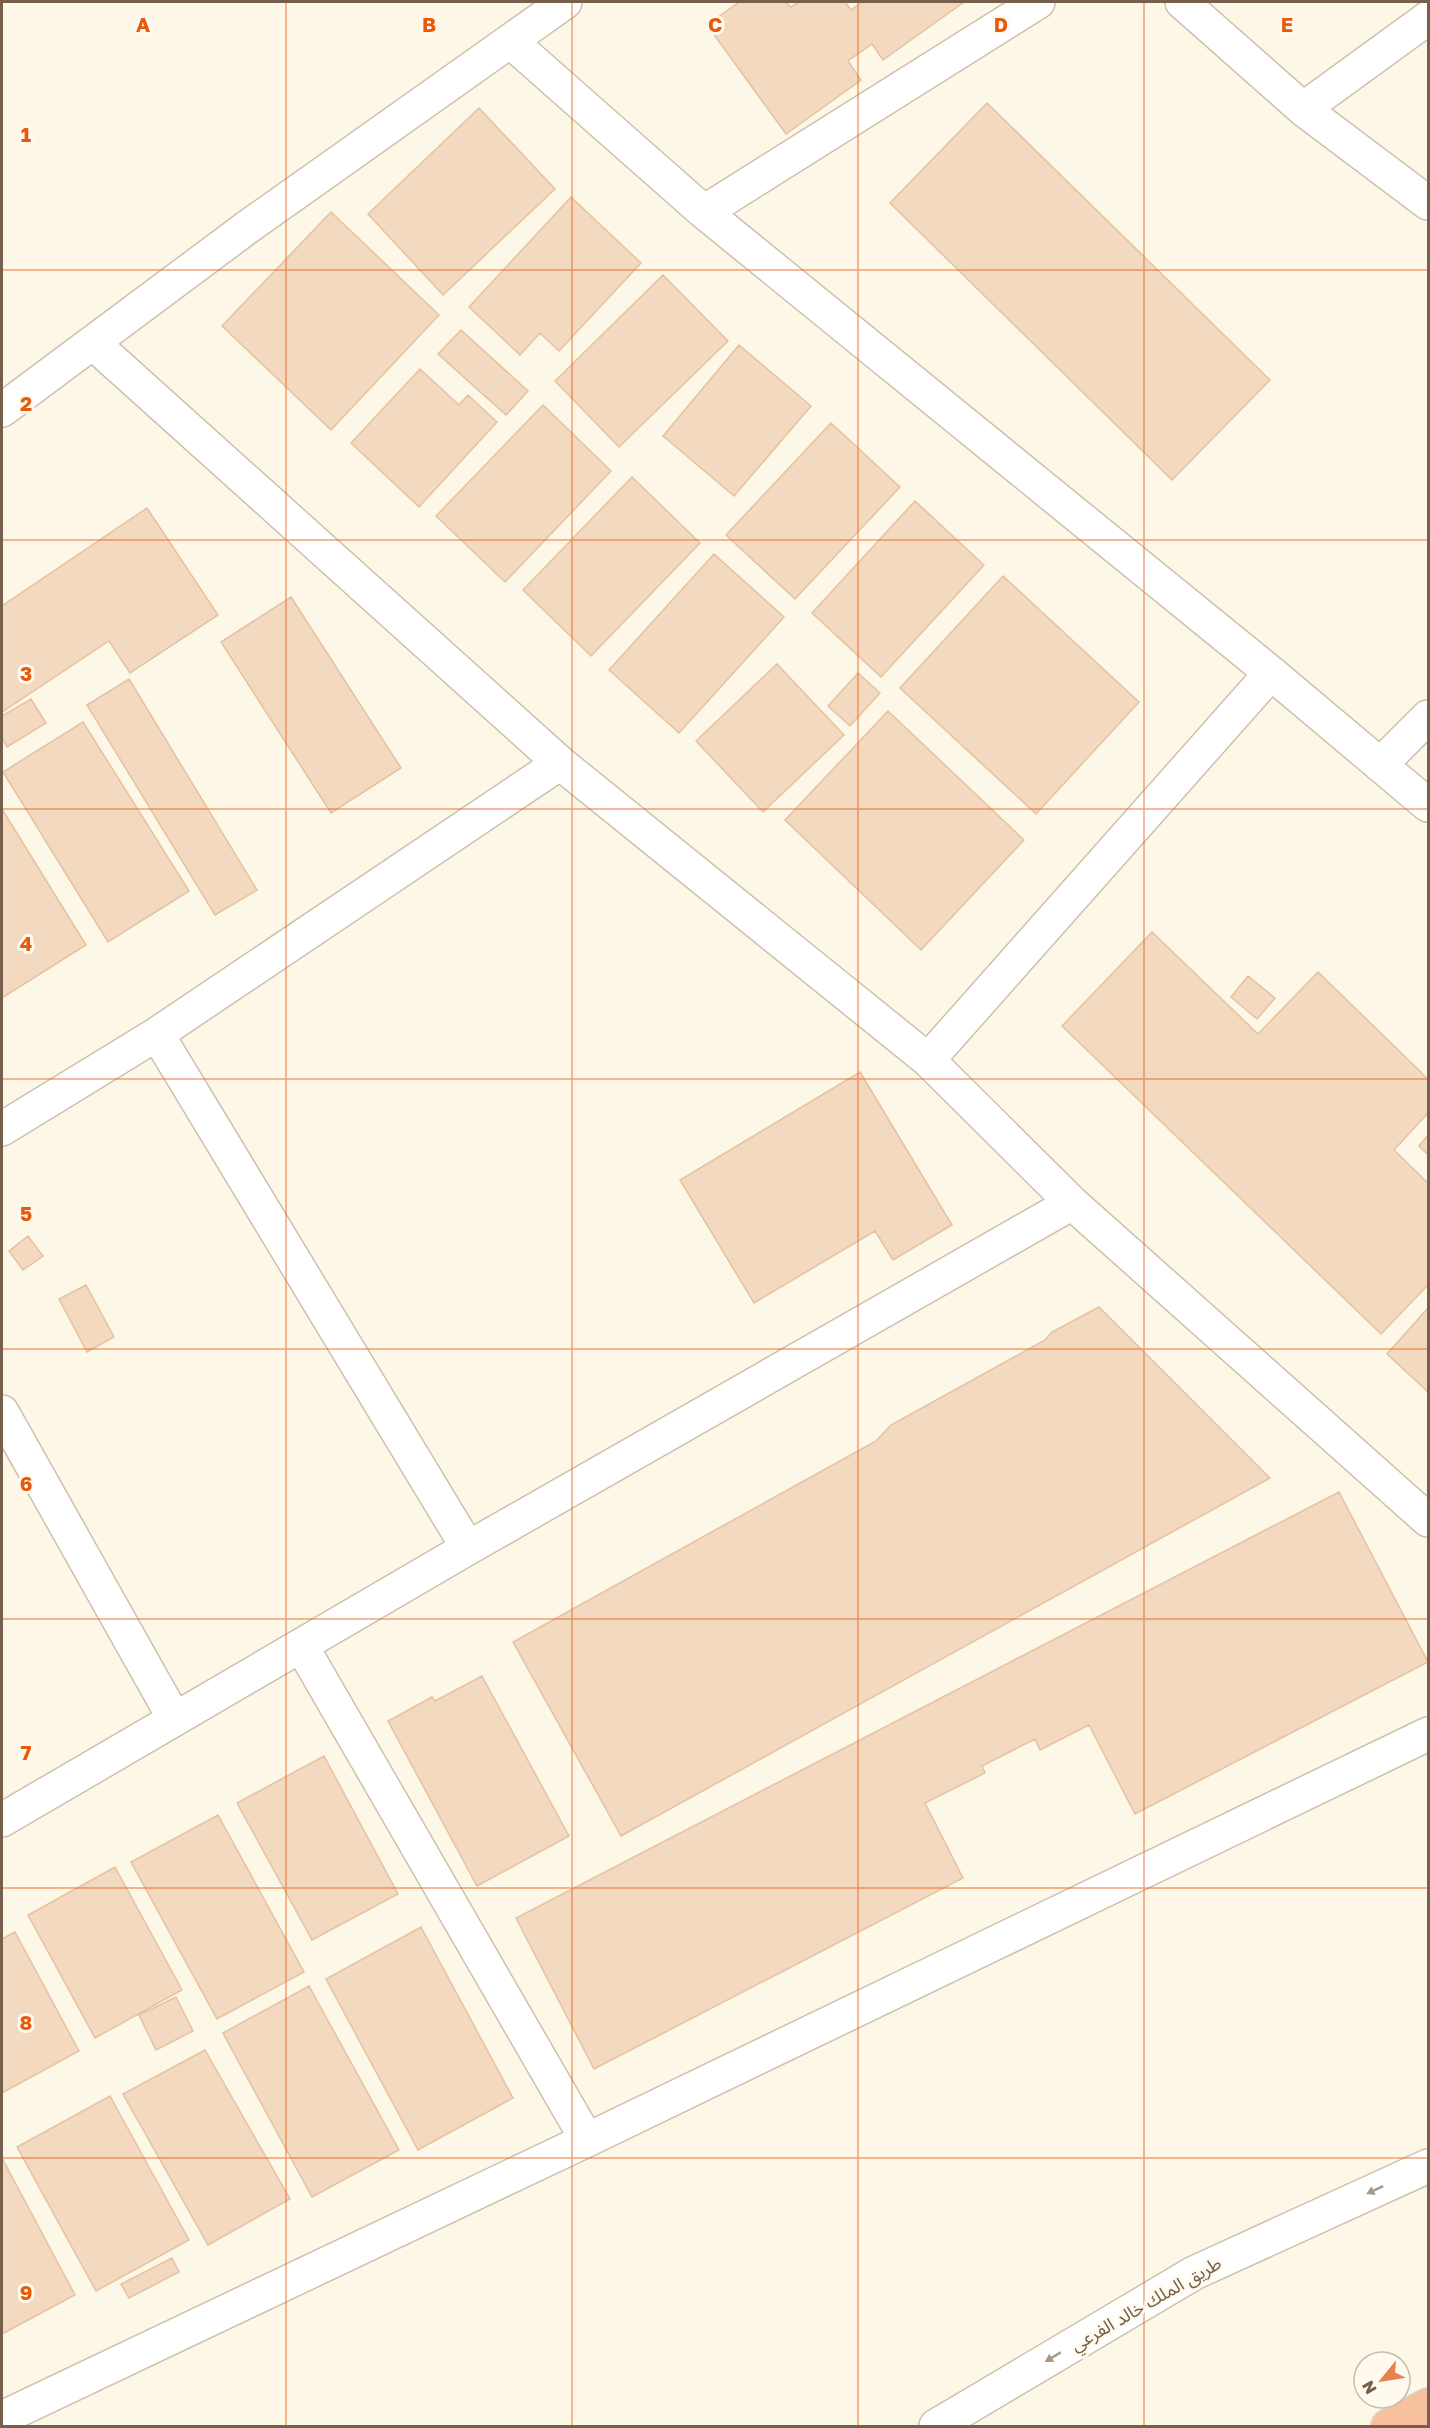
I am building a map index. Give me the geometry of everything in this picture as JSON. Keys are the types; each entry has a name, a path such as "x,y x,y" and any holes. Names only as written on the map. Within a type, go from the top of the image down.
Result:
{"highway":[{"path":"1388,2427 1428,2405"}],"street":[{"path":"2,410 249,226 565,2"},
{"path":"704,212 1038,2"},
{"path":"1182,2 1303,108 1428,203"},
{"path":"1303,108 1428,18"},
{"path":"510,41 704,212 1271,673 1428,805"},
{"path":"93,343 560,763 928,1060 1072,1203 1428,1520"},
{"path":"928,1060 1271,673"},
{"path":"1380,765 1428,717"},
{"path":"2,1129 157,1034 560,763"},
{"path":"157,1034 468,1548"},
{"path":"2,1820 174,1718 302,1647 468,1548 1072,1203"},
{"path":"2,1412 174,1718"},
{"path":"302,1647 587,2140"},
{"path":"2,2418 587,2140 1428,1734"},
{"name":"طريق الملك خالد الفرعي","path":"936,2427 1194,2273 1428,2166"}],"building":[{"path":"739,2 786,2 791,7 799,2 845,2 851,10 862,2 964,2 883,60 872,44 848,61 861,80 786,134 707,25"},
{"path":"987,103 1270,380 1172,480 890,203"},
{"path":"479,108 555,189 443,295 368,214"},
{"path":"571,197 641,263 559,351 540,333 520,355 469,307"},
{"path":"331,212 439,315 331,430 222,326"},
{"path":"663,275 728,341 619,447 555,381"},
{"path":"461,330 528,391 506,415 438,354"},
{"path":"739,345 811,406 734,496 663,436"},
{"path":"420,369 459,405 468,395 497,422 419,507 351,443"},
{"path":"543,405 611,471 505,582 436,516"},
{"path":"831,423 900,487 795,599 726,535"},
{"path":"632,477 700,543 591,656 523,590"},
{"path":"915,501 984,565 881,677 812,613"},
{"path":"147,508 218,615 130,673 109,641 2,712 2,606"},
{"path":"714,554 784,617 679,733 609,670"},
{"path":"1003,576 1139,702 1036,814 900,688"},
{"path":"291,597 401,768 331,813 221,642"},
{"path":"777,664 844,735 763,812 696,741"},
{"path":"858,673 880,693 850,726 828,706"},
{"path":"129,679 257,890 215,915 87,705"},
{"path":"31,699 46,723 7,747 2,738 2,716"},
{"path":"888,711 1024,840 921,950 785,820"},
{"path":"83,722 189,891 108,942 3,772"},
{"path":"2,809 86,945 2,998"},
{"path":"1152,932 1258,1034 1318,972 1428,1079 1428,1113 1394,1150 1428,1183 1428,1285 1381,1334 1062,1026"},
{"path":"1248,976 1275,998 1257,1019 1231,997"},
{"path":"860,1072 952,1225 893,1260 875,1231 754,1303 680,1180"},
{"path":"1428,1135 1428,1155 1419,1146"},
{"path":"28,1236 43,1256 23,1270 9,1251"},
{"path":"86,1285 114,1337 87,1352 59,1299"},
{"path":"1099,1307 1270,1478 621,1836 513,1642 876,1441 891,1425 1045,1340 1052,1332"},
{"path":"1428,1308 1428,1392 1387,1354"},
{"path":"1339,1492 1428,1662 1135,1814 1089,1725 1040,1750 1035,1739 982,1766 985,1773 925,1803 963,1878 594,2069 516,1918"},
{"path":"482,1676 569,1836 477,1886 388,1721 432,1697 435,1701"},
{"path":"324,1756 398,1894 312,1940 237,1803"},
{"path":"218,1815 304,1972 217,2019 131,1862"},
{"path":"115,1867 182,1990 95,2038 28,1915"},
{"path":"421,1927 513,2098 418,2150 326,1979"},
{"path":"15,1932 79,2051 2,2093 2,1939"},
{"path":"309,1986 399,2150 312,2197 223,2033"},
{"path":"176,1997 193,2031 156,2050 139,2015"},
{"path":"205,2050 290,2199 208,2245 123,2094"},
{"path":"110,2096 189,2240 96,2291 17,2147"},
{"path":"2,2158 75,2295 2,2334"},
{"path":"172,2258 179,2272 129,2298 121,2284"}]}
